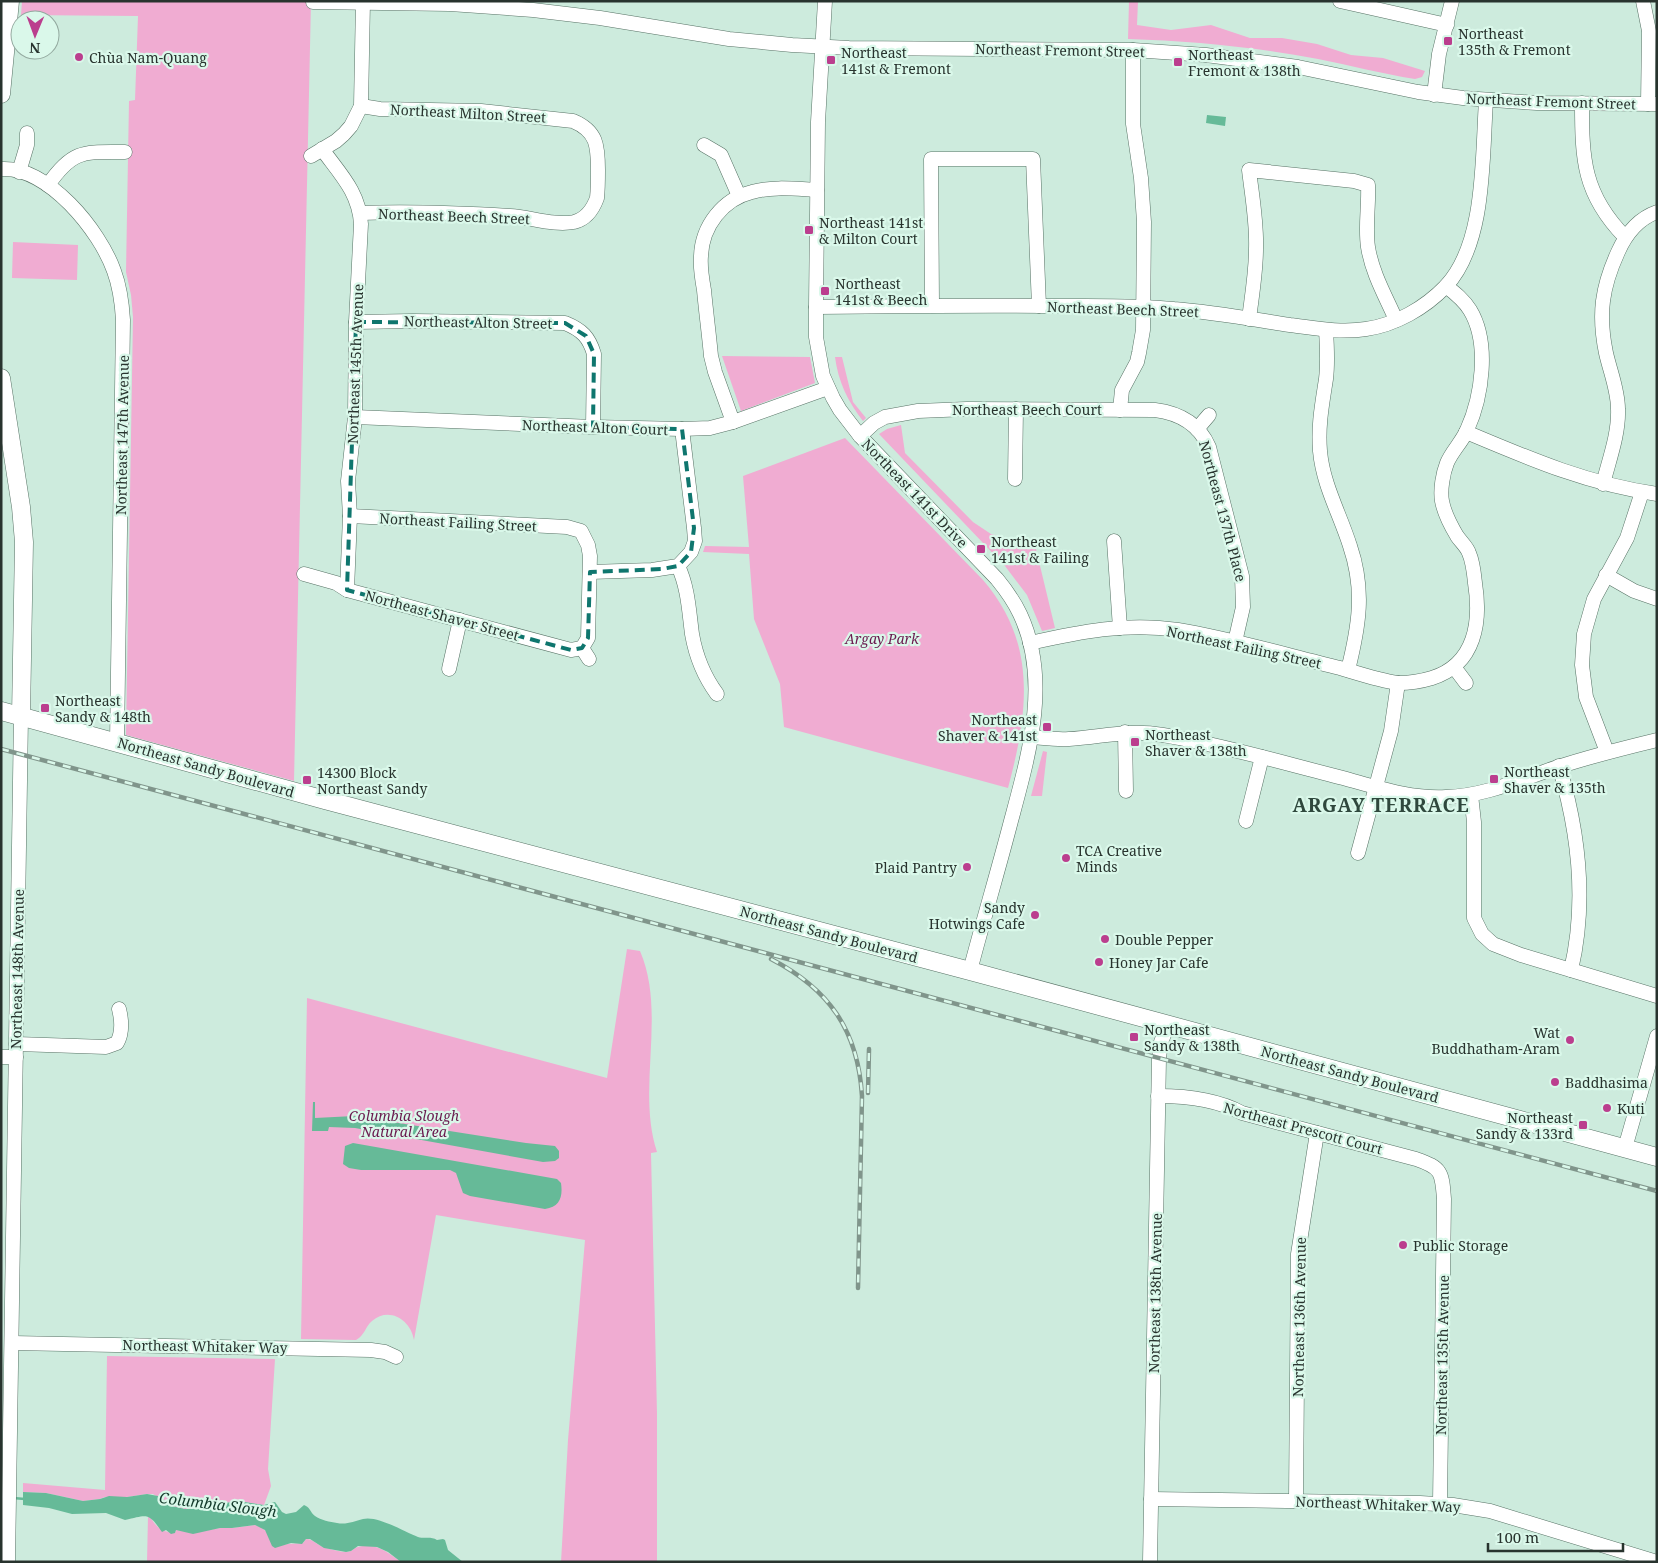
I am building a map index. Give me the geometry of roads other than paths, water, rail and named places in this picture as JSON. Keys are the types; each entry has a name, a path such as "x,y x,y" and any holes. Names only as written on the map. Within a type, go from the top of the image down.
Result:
{"main road":[{"path":"1,94 10,1"},
{"name":"Northeast 148th Avenue","path":"1,378 24,542 22,716"},
{"name":"Northeast Sandy Boulevard","path":"1,711 325,800 970,971 1657,1157"}],"street":[{"name":"Northeast 141st Drive","path":"825,1 818,122 816,307 816,337 823,376 840,410 860,436 997,579 1010,596 1020,614 1030,643 1034,664 1036,691 1032,737 1027,762 970,971"},
{"path":"1340,1 1447,25"},
{"path":"1434,95 1440,54 1452,1"},
{"path":"1643,1 1649,31 1652,104"},
{"name":"Northeast Fremont Street","path":"313,2 484,4 582,15 729,39 822,47 1133,50 1206,55 1272,63 1434,95 1486,101 1652,104"},
{"name":"Northeast 145th Avenue","path":"348,590 350,516 348,481 355,417 356,322 361,224 355,196 317,153 344,134 361,106 363,2"},
{"path":"1120,410 1122,390 1136,362 1143,330 1143,201 1133,124 1133,50"},
{"path":"1358,854 1391,730 1398,683 1414,682 1433,677 1454,666 1465,655 1474,635 1478,606 1473,568 1469,552 1448,520 1442,501 1447,463 1466,432 1475,410 1480,389 1481,344 1477,325 1470,310 1446,286 1458,270 1474,230 1478,209 1486,101"},
{"path":"1582,103 1582,147 1590,184 1604,212 1625,237"},
{"name":"Northeast Milton Street","path":"361,106 380,109 481,111 573,121 582,124 594,137 598,152 598,170"},
{"path":"19,172 27,145 27,133"},
{"path":"704,145 721,155 739,196"},
{"path":"48,185 66,163 82,153 125,152"},
{"path":"932,305 931,159 1033,159 1039,306"},
{"name":"Northeast 147th Avenue","path":"1,169 10,168 48,185 73,207 100,241 115,272 122,301 117,742"},
{"name":"Northeast Beech Street","path":"360,213 397,212 512,216 564,223 573,222 586,216 595,205 598,192 598,170"},
{"path":"1249,319 1254,287 1256,225 1249,170 1354,181 1368,185 1368,247 1372,265 1396,320"},
{"path":"733,422 713,364 700,256 704,234 725,204 739,196 754,191 774,189 818,190"},
{"path":"1603,484 1616,431 1618,409 1601,318 1605,287 1625,237 1636,224 1648,215 1657,212"},
{"name":"Northeast Beech Street","path":"816,307 932,305 1143,307 1196,311 1326,330 1350,331 1366,329 1396,320 1430,300 1446,286"},
{"name":"Northeast Alton Street","path":"356,322 565,323 588,332 594,354 592,427"},
{"path":"1326,330 1327,363 1319,422 1320,452 1330,495 1351,547 1358,586 1359,618 1348,670"},
{"name":"Northeast Alton Court","path":"355,417 592,427 710,428 733,422 828,388"},
{"path":"1015,478 1016,409"},
{"name":"Northeast Beech Court","path":"860,436 874,423 885,417 897,414 944,410 1166,411 1197,429"},
{"name":"Northeast 137th Place","path":"1209,416 1197,429 1204,435 1209,447 1242,576 1243,607 1235,642"},
{"path":"590,572 652,570 678,566 691,552 694,541 682,429"},
{"path":"1466,432 1545,465 1603,484 1657,494"},
{"path":"1607,752 1586,697 1582,665 1584,634 1594,599 1627,538 1642,492"},
{"name":"Northeast Failing Street","path":"350,516 567,527 581,531 585,537 588,545 590,572"},
{"path":"1114,541 1120,628"},
{"path":"678,566 689,603 692,635 698,659 705,678 717,694"},
{"name":"Northeast Shaver Street","path":"304,574 336,583 348,590 586,654 590,572"},
{"path":"1606,575 1634,591 1657,599"},
{"path":"449,669 460,620"},
{"name":"Northeast Failing Street","path":"1030,643 1071,634 1120,628 1148,627 1175,630 1235,642 1398,683"},
{"path":"1454,666 1466,683"},
{"name":"Northeast 148th Avenue","path":"8,1562 22,716"},
{"path":"1032,737 1071,739 1125,732 1142,732 1262,757 1427,797 1471,795 1494,790 1559,766 1657,740"},
{"path":"1125,732 1126,791"},
{"path":"1246,821 1262,757"},
{"path":"1559,766 1575,826 1579,857 1579,931 1571,970"},
{"path":"1471,795 1474,822 1474,918 1482,934 1493,944 1503,948 1657,996"},
{"path":"1,1057 16,1051 106,1047 116,1043 121,1035 119,1009"},
{"name":"Northeast 138th Avenue","path":"1150,1562 1159,1058 1168,1025"},
{"path":"1625,1148 1657,1036"},
{"name":"Northeast Prescott Court","path":"1158,1096 1173,1096 1205,1101 1232,1108 1242,1113 1416,1158 1436,1167 1441,1176"},
{"name":"Northeast 136th Avenue","path":"1296,1501 1298,1254 1317,1133"},
{"name":"Northeast 135th Avenue","path":"1440,1504 1444,1199 1441,1176"},
{"name":"Northeast Whitaker Way","path":"12,1343 371,1350 385,1352 396,1357"},
{"name":"Northeast Whitaker Way","path":"1152,1499 1440,1504 1490,1511 1657,1562"}],"water":[{"path":"1207,115 1226,117 1225,126 1206,123"},
{"path":"313,1102 315,1102 315,1118 354,1116 555,1146 559,1151 559,1158 555,1161 543,1162 355,1128 329,1127 328,1131 312,1131"},
{"path":"353,1143 557,1179 561,1183 561,1197 557,1204 545,1209 470,1196 463,1193 456,1173 450,1170 361,1170 349,1168 343,1164 345,1146"},
{"path":"23,1492 46,1493 83,1501 109,1496 127,1497 147,1494 158,1496 172,1506 185,1509 202,1508 217,1503 238,1501 264,1505 275,1502 282,1512 286,1514 296,1512 304,1505 320,1519 344,1524 369,1518 376,1519 418,1537 443,1539 448,1550 463,1562 401,1562 388,1552 377,1547 358,1546 346,1552 324,1548 310,1539 306,1539 302,1544 291,1543 275,1548 272,1546 265,1530 255,1525 220,1528 193,1534 176,1530 175,1533 171,1534 166,1530 162,1532 154,1521 143,1516 125,1520 106,1513 72,1514 49,1508 23,1505"}],"waterway":[{"name":"Columbia Slough","path":"13,1498 25,1499"}],"railway":[{"path":"1,749 1657,1191"},
{"path":"771,959 809,984 824,998 837,1014 847,1032 854,1051 862,1096 858,1288"},
{"path":"868,1093 869,1049"}],"place":[{"name":"Northeast 135th & Fremont","path":"1448,41"},
{"name":"Chùa Nam-Quang","path":"79,57"},
{"name":"Northeast 141st & Fremont","path":"831,60"},
{"name":"Northeast Fremont & 138th","path":"1178,62"},
{"name":"Northeast 141st & Milton Court","path":"809,230"},
{"name":"Northeast 141st & Beech","path":"825,291"},
{"name":"Northeast 141st & Failing","path":"981,549"},
{"name":"Northeast Sandy & 148th","path":"45,708"},
{"name":"Northeast Shaver & 141st","path":"1047,727"},
{"name":"Northeast Shaver & 138th","path":"1135,742"},
{"name":"Northeast Shaver & 135th","path":"1494,779"},
{"name":"14300 Block Northeast Sandy","path":"307,780"},
{"name":"TCA Creative Minds","path":"1066,858"},
{"name":"Plaid Pantry","path":"967,867"},
{"name":"Sandy Hotwings Cafe","path":"1035,915"},
{"name":"Double Pepper","path":"1105,939"},
{"name":"Honey Jar Cafe","path":"1099,962"},
{"name":"Northeast Sandy & 138th","path":"1134,1037"},
{"name":"Wat Buddhatham-Aram","path":"1570,1040"},
{"name":"Baddhasima","path":"1555,1082"},
{"name":"Kuti","path":"1607,1108"},
{"name":"Northeast Sandy & 133rd","path":"1583,1125"},
{"name":"Public Storage","path":"1403,1245"}],"district":[{"name":"ARGAY TERRACE","path":"1381,805"}],"park label":[{"name":"Argay Park","path":"882,638"},
{"name":"Columbia Slough Natural Area","path":"404,1124"}]}
